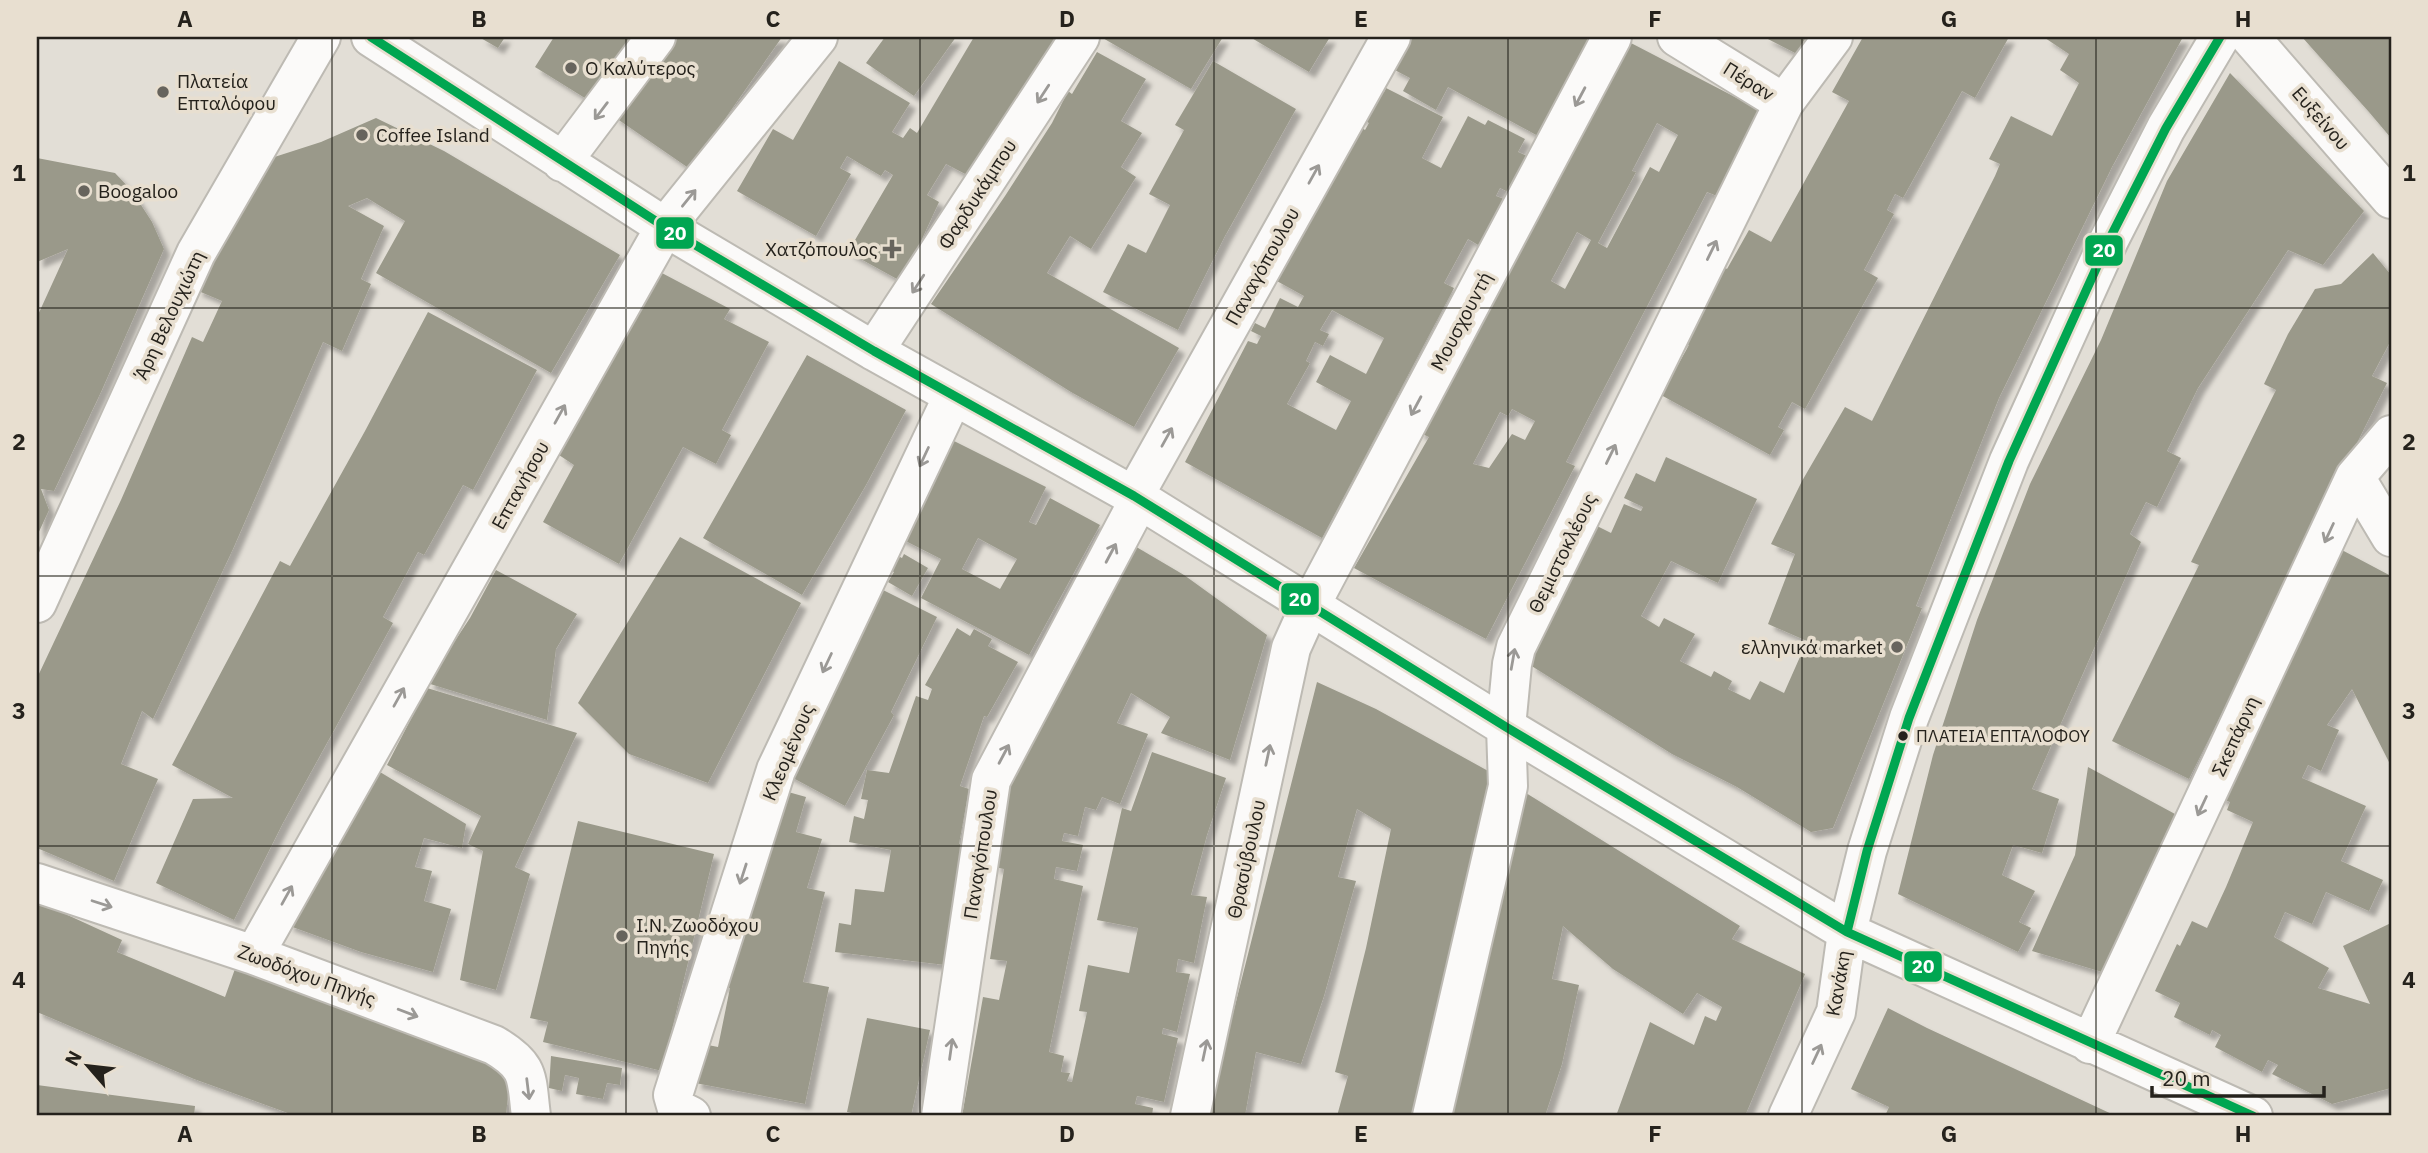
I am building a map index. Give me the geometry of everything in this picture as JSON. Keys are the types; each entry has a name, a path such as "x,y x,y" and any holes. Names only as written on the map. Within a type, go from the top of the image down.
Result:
{"street":[{"name":"Άρη Βελουχιώτη","path":"37,603 196,253 321,37"},
{"path":"371,37 665,227 874,351 1137,498 1506,727 1847,932 2253,1116"},
{"path":"562,162 656,37"},
{"name":"Επτανήσου","path":"254,955 665,227 818,37"},
{"name":"Φαρδυκάμπου","path":"874,351 1080,37"},
{"name":"Παναγόπουλου","path":"941,1116 991,780 1137,498 1391,37"},
{"name":"Μουσχουντή","path":"1310,606 1612,37"},
{"name":"Πέραν","path":"1677,37 1784,103"},
{"name":"Θεμιστοκλέους","path":"1432,1116 1508,786 1506,727 1516,647 1784,103 1833,37"},
{"name":"Κανάκη","path":"1788,1116 1836,1012 1847,932 1867,851 1909,718 2009,461 2109,240 2166,128 2220,37"},
{"name":"Ευξείνου","path":"2250,37 2391,200"},
{"name":"Κλεομένους","path":"676,1114 673,1095 776,770 953,396"},
{"name":"Σκεπάρνη","path":"2090,1044 2355,477 2391,435"},
{"path":"2355,477 2391,537"},
{"name":"Θρασύβουλου","path":"1190,1116 1291,648 1310,606"},
{"name":"Ζωοδόχου Πηγής","path":"37,883 254,955 501,1049 521,1063 527,1078 531,1116"}],"building":[{"path":"479,37 505,37 498,48"},
{"path":"554,37 645,37 601,108 535,67"},
{"path":"678,37 782,37 690,169 613,116 659,64"},
{"path":"885,37 956,37 914,96 866,63"},
{"path":"974,37 1066,37 977,180 946,164 927,195 939,202 916,252 897,279 848,252 893,175 885,170 881,176 847,156 840,168 851,174 816,236 737,191 773,129 793,140 839,61 910,103 892,132 903,138 910,128 917,133"},
{"path":"1101,37 1223,37 1191,89"},
{"path":"1250,37 1330,37 1309,72"},
{"path":"1408,37 1595,37 1540,137 1448,87 1436,110 1403,91 1410,78 1391,68"},
{"path":"1764,37 1806,37 1797,54"},
{"path":"1863,37 2009,37 1975,98 1962,91 1903,198 1895,194 1887,210 1894,214 1864,270 1878,278 1805,409 1792,402 1778,427 1784,430 1770,455 1661,395 1689,345 1679,340 1720,264 1727,269 1749,230 1771,242 1849,101 1832,92"},
{"path":"2183,37 2112,167 1999,398 1916,606 1922,608 1833,828 1811,832 1737,787 1672,754 1530,665 1595,525 1611,533 1624,504 1641,511 1643,507 1624,498 1636,473 1655,482 1666,457 1757,499 1718,583 1671,561 1641,616 1659,627 1664,618 1695,634 1680,661 1711,677 1714,671 1732,681 1728,689 1750,700 1760,681 1784,693 1807,641 1768,624 1795,554 1771,544 1802,481 1845,407 1872,421 1995,176 2000,164 1989,159 2011,116 2052,136 2079,83 2060,70 2069,54 2045,38"},
{"path":"2302,37 2391,37 2391,138 2369,112"},
{"path":"1629,42 1762,111 1717,196 1707,192 1590,415 1566,462 1575,466 1486,639 1354,568 1429,437 1418,432","holes":["1657,123 1678,135 1659,172 1650,167 1607,248 1598,243 1636,172 1632,171","1577,232 1591,240 1565,289 1551,281","1512,409 1535,421 1525,440 1512,434 1489,468 1473,464 1500,412 1508,416"]},
{"path":"1097,52 1146,79 1121,121 1142,133 1121,167 1136,177 1091,249 1070,236 1047,273 1179,348 1134,427 1071,392 931,304 1052,123 1068,91 1072,94"},
{"path":"1213,61 1296,109 1225,236 1178,330 1103,292 1128,244 1146,253 1170,205 1149,194 1184,130 1175,125"},
{"path":"2230,73 2364,211 2323,265 2288,250 2198,388 2167,451 2181,458 2157,507 2146,502 2130,534 2141,542 2032,789 2059,799 2042,853 2013,845 2002,875 2035,891 2019,922 2031,928 2018,952 1898,894 1933,755 1977,620 2030,484 2101,340 2167,181"},
{"path":"1376,88 1384,92 1386,88 1443,117 1422,158 1441,168 1468,116 1485,125 1488,120 1525,139 1518,152 1527,156 1508,192 1500,188 1496,196 1504,199 1480,246 1468,239 1444,283 1454,288 1322,538 1185,462 1248,341 1257,344 1261,336 1251,331 1255,323 1265,328 1280,298 1298,307 1304,296 1275,280 1359,126 1365,130 1369,123 1360,118","holes":["1332,310 1384,338 1366,374 1330,355 1316,382 1351,401 1336,430 1287,404 1310,363 1306,361 1315,342 1323,346 1329,334 1320,330"]},
{"path":"376,118 444,151 620,255 551,373 376,273 405,221 367,198 348,206 384,226 361,279 371,284 342,351 323,342 233,549 153,719 142,711 121,764 158,779 114,881 37,848 37,678 121,500 192,337 203,342 222,301 196,290 262,161 321,142"},
{"path":"37,158 115,173 132,191 152,222 164,249 54,491 41,489 49,510 37,536 37,317 68,249 37,262"},
{"path":"2373,253 2391,275 2391,340 2372,376 2387,383 2189,779 2112,741 2199,565 2191,562 2276,390 2264,384 2288,334 2315,289 2341,284"},
{"path":"660,272 730,309 724,319 769,342 722,430 731,435 716,464 683,447 619,564 543,522 574,465 559,455"},
{"path":"428,312 537,370 473,490 463,485 424,555 418,552 383,617 393,623 283,823 234,920 156,883 193,799 233,798 172,765 280,561 290,566"},
{"path":"807,355 906,410 802,595 703,538"},
{"path":"944,436 1046,487 1029,522 1036,525 1050,498 1100,525 1029,655 921,598 941,559 894,535","holes":["978,538 1017,559 1000,589 962,569"]},
{"path":"680,537 801,603 708,783 629,754 578,703"},
{"path":"1133,545 1184,575 1267,635 1230,760 1161,733 1170,717 1131,693 1117,723 1148,734 1120,804 1102,797 1096,810 1085,807 1078,836 1064,833 1062,841 1083,845 1077,871 1056,867 1054,879 1083,886 1049,1052 1064,1056 1061,1072 1070,1073 1067,1081 1072,1082 1087,1012 1079,1011 1088,965 1129,973 1138,928 1097,920 1122,808 1131,811 1152,752 1226,778 1191,895 1207,897 1194,963 1178,959 1176,972 1190,974 1177,1032 1163,1028 1162,1034 1178,1038 1164,1102 1137,1096 1135,1104 1153,1108 1152,1116 962,1116 983,997 999,1000 1007,961 990,959 1004,869 994,867 1009,792 1001,790"},
{"path":"2340,549 2391,576 2391,766 2352,689 2327,725 2339,730 2321,771 2308,765 2302,778 2366,806 2341,861 2383,880 2369,911 2326,892 2312,924 2285,912 2274,937 2329,968 2318,988 2370,1004 2343,946 2391,923 2391,1088 2332,1104 2272,1074 2278,1065 2268,1060 2262,1072 2215,1047 2221,1035 2212,1030 2210,1035 2174,1017 2180,1003 2155,991 2177,944 2180,946 2192,921 2207,928 2226,887 2253,822 2227,810 2230,802 2218,797"},
{"path":"904,554 928,568 912,596 888,582 894,572 888,569 896,555 902,558"},
{"path":"496,570 577,614 556,649 547,720 427,683 470,618"},
{"path":"875,586 937,617 891,712 894,715 845,806 782,772"},
{"path":"957,628 970,636 974,629 992,639 988,646 1018,662 987,717 984,716 960,786 969,789 959,844 964,844 945,965 835,952 839,923 851,925 855,889 884,892 891,850 849,842 854,816 864,819 868,800 861,799 867,770 889,773 916,696 928,700 932,689 925,685"},
{"path":"1317,682 1376,709 1499,777 1417,1116 1337,1116 1348,1076 1335,1072 1366,948 1391,829 1357,809 1338,877 1356,881 1324,996 1301,1064 1256,1052 1245,1116 1207,1116"},
{"path":"427,688 577,733 515,867 530,874 496,990 460,980 483,851 468,844 481,816 387,765"},
{"path":"2088,767 2175,814 2102,972 2032,951 2075,855"},
{"path":"375,769 466,824 462,848 424,838 415,867 432,871 424,901 451,909 433,972 361,952 287,925"},
{"path":"774,788 806,797 796,832 822,839 807,888 825,892 803,982 829,987 805,1104 695,1083 703,1044 718,1047 730,988 721,986"},
{"path":"1526,793 1740,926 1732,939 1805,974 1745,1116 1616,1116 1650,1022 1694,1045 1705,1016 1716,1021 1722,1007 1697,993 1683,1014 1613,969 1563,926 1552,979 1579,985 1562,1064 1545,1116 1451,1116"},
{"name":"Ι.Ν. Ζωοδόχου Πηγής","path":"578,821 714,854 662,1071 543,1042 548,1022 530,1018"},
{"path":"37,901 122,940 117,952 225,997 236,966 511,1061 506,1116 296,1116 194,1079 37,1012"},
{"path":"1888,1008 2116,1116 1885,1116 1889,1107 1851,1089"},
{"path":"867,1018 930,1030 911,1116 866,1116 847,1112"},
{"path":"551,1056 622,1068 620,1085 607,1083 603,1099 576,1094 579,1078 565,1075 562,1091 549,1088"},
{"path":"37,1085 195,1106 194,1116 37,1116"}],"transit line":[{"name":"20","path":"371,37 665,227 874,351 1134,496 1506,727 1847,932 2253,1116"},
{"name":"20","path":"1847,932 1867,851 1909,718 2009,461 2109,240 2166,128 2220,37"}],"place":[{"name":"Ο Καλύτερος","path":"571,68"},
{"name":"Πλατεία Επταλόφου","path":"163,92"},
{"name":"Coffee Island","path":"362,135"},
{"name":"Boogaloo","path":"84,191"},
{"name":"Χατζόπουλος","path":"892,249"},
{"name":"ελληνικά market","path":"1897,647"},
{"name":"ΠΛΑΤΕΙΑ ΕΠΤΑΛΟΦΟΥ","path":"1903,736"},
{"name":"Ι.Ν. Ζωοδόχου Πηγής","path":"622,936"}]}
